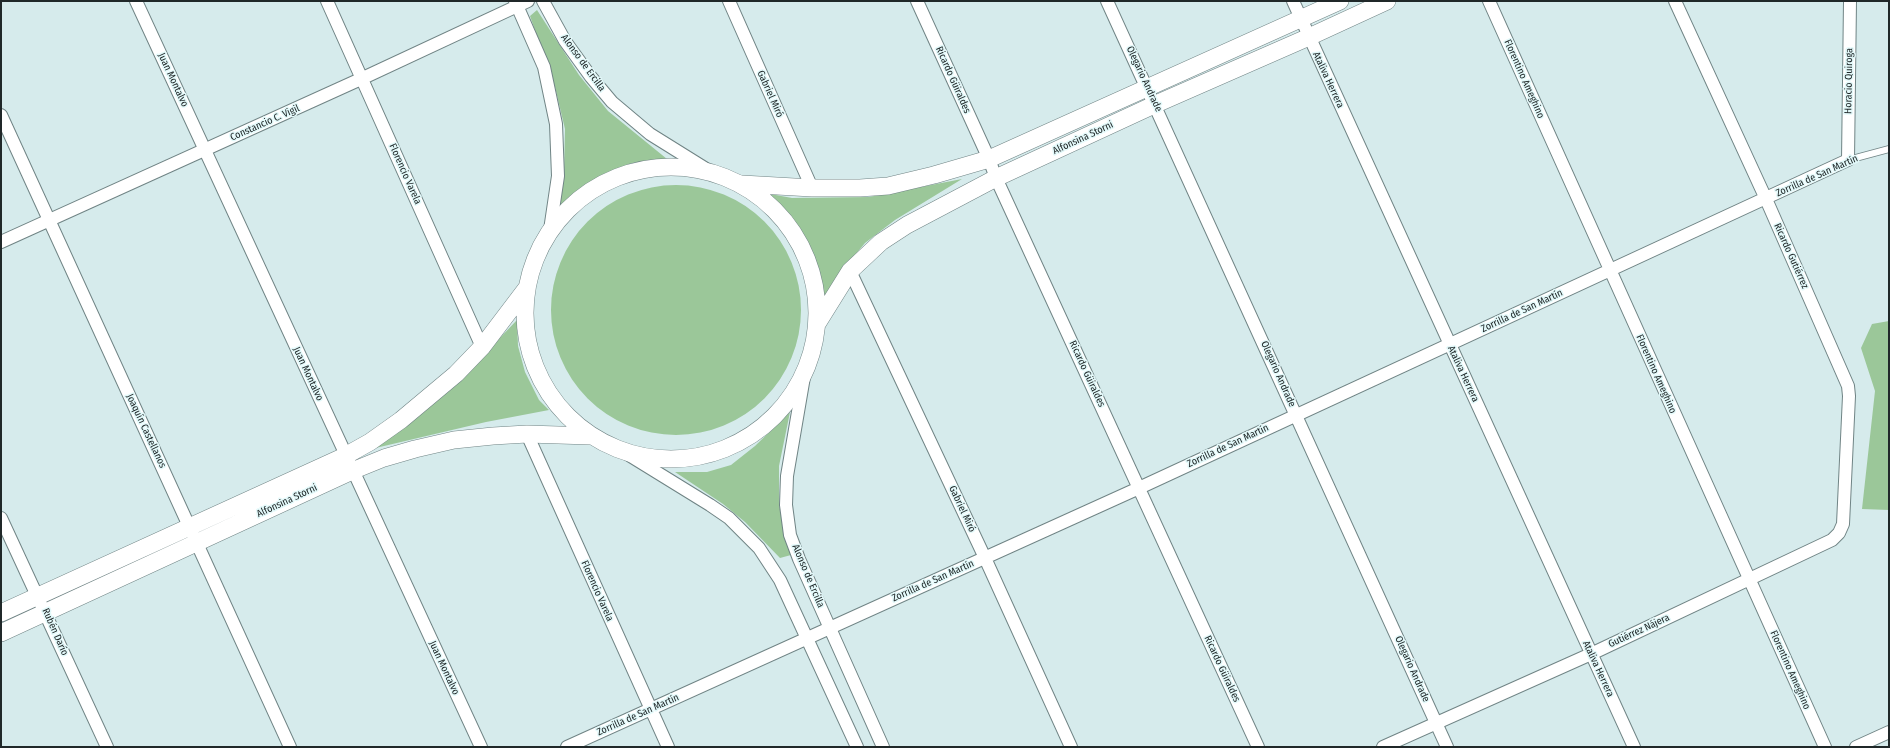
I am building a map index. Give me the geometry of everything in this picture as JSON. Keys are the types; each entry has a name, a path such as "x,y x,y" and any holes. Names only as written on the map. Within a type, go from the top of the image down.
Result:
{"street":[{"name":"Juan Montalvo","path":"136,1 481,747"},
{"name":"Florencio Varela","path":"327,1 363,78 482,347"},
{"name":"Alonso de Ercilla","path":"543,1 565,41 590,78 612,102 650,134 711,172"},
{"name":"Gabriel Miró","path":"729,1 812,188"},
{"name":"Ricardo Güiraldes","path":"917,1 996,178 1258,747"},
{"name":"Olegario Andrade","path":"1107,1 1156,104 1447,747"},
{"name":"Ataliva Herrera","path":"1293,1 1634,747"},
{"name":"Alfonsina Storni","path":"742,184 812,188 860,188 888,186 989,160 1340,1"},
{"name":"Alfonsina Storni","path":"817,324 850,271 881,242 907,225 996,178 1156,104 1309,38 1387,1"},
{"name":"Florentino Ameghino","path":"1489,1 1609,271 1825,747"},
{"name":"Ricardo Gutiérrez","path":"1675,1 1766,199 1848,386 1849,396 1843,524"},
{"name":"Horacio Quiroga","path":"1848,160 1850,1"},
{"name":"Constancio C. Vigil","path":"1,242 363,78 520,3"},
{"path":"520,3 544,67 556,124 558,176 550,230"},
{"name":"Joaquín Castellanos","path":"1,115 290,747"},
{"name":"Zorrilla de San Martín","path":"567,747 807,637 830,628 1139,488 1296,414 1450,345 1848,160"},
{"path":"624,452 659,459 681,458 695,457 730,447 761,428 786,402 805,371 813,348 817,324 816,290 807,258 791,229 769,204 742,184 711,172 666,166 621,175 581,197 550,230 535,258 526,290 525,328 534,365 552,399 590,436 624,452 729,518 746,534 770,562 807,637 857,747"},
{"name":"Gabriel Miró","path":"850,271 985,558 1071,747"},
{"name":"Alfonsina Storni","path":"349,463 370,442 431,396 482,347 526,290"},
{"name":"Alonso de Ercilla","path":"805,371 787,476 786,505 790,535 799,559 883,747"},
{"name":"Florencio Varela","path":"527,434 650,710 668,747"},
{"name":"Alfonsina Storni","path":"1,633 46,612 194,535 349,463 392,456 454,440 527,434 590,436"},
{"name":"Rubén Darío","path":"1,518 46,612 107,747"},
{"name":"Gutiérrez Nájera","path":"1383,747 1591,654 1832,540 1839,533 1843,524"},
{"name":"Alfonsina Storni","path":"1,613 38,596 194,535"},
{"path":"1856,747 1889,732"}],"lane":[{"name":"Zorrilla de San Martín","path":"1848,160 1889,149"}],"green space":[{"path":"537,10 579,75 608,111 667,159 632,163 593,182 558,208 564,174 565,129 555,87 530,16"},
{"path":"962,179 895,220 865,243 839,274 820,306 820,285 817,265 808,245 798,227 788,214 765,193 792,198 869,197"},
{"path":"664,185 688,185 724,194 746,206 765,221 780,240 792,262 799,286 801,310 799,334 792,358 780,380 765,399 746,414 724,426 688,435 664,435 628,426 606,414 587,399 572,380 560,358 551,322 551,298 560,262 572,240 587,221 606,206 628,194"},
{"path":"517,320 518,346 525,372 539,400 549,410 486,422 367,450 455,385"},
{"path":"1889,321 1889,510 1862,509 1875,391 1861,348 1872,324"},
{"path":"790,412 779,466 779,505 791,555 780,558 745,522 723,504 675,472 707,472 731,465 755,446"}]}
